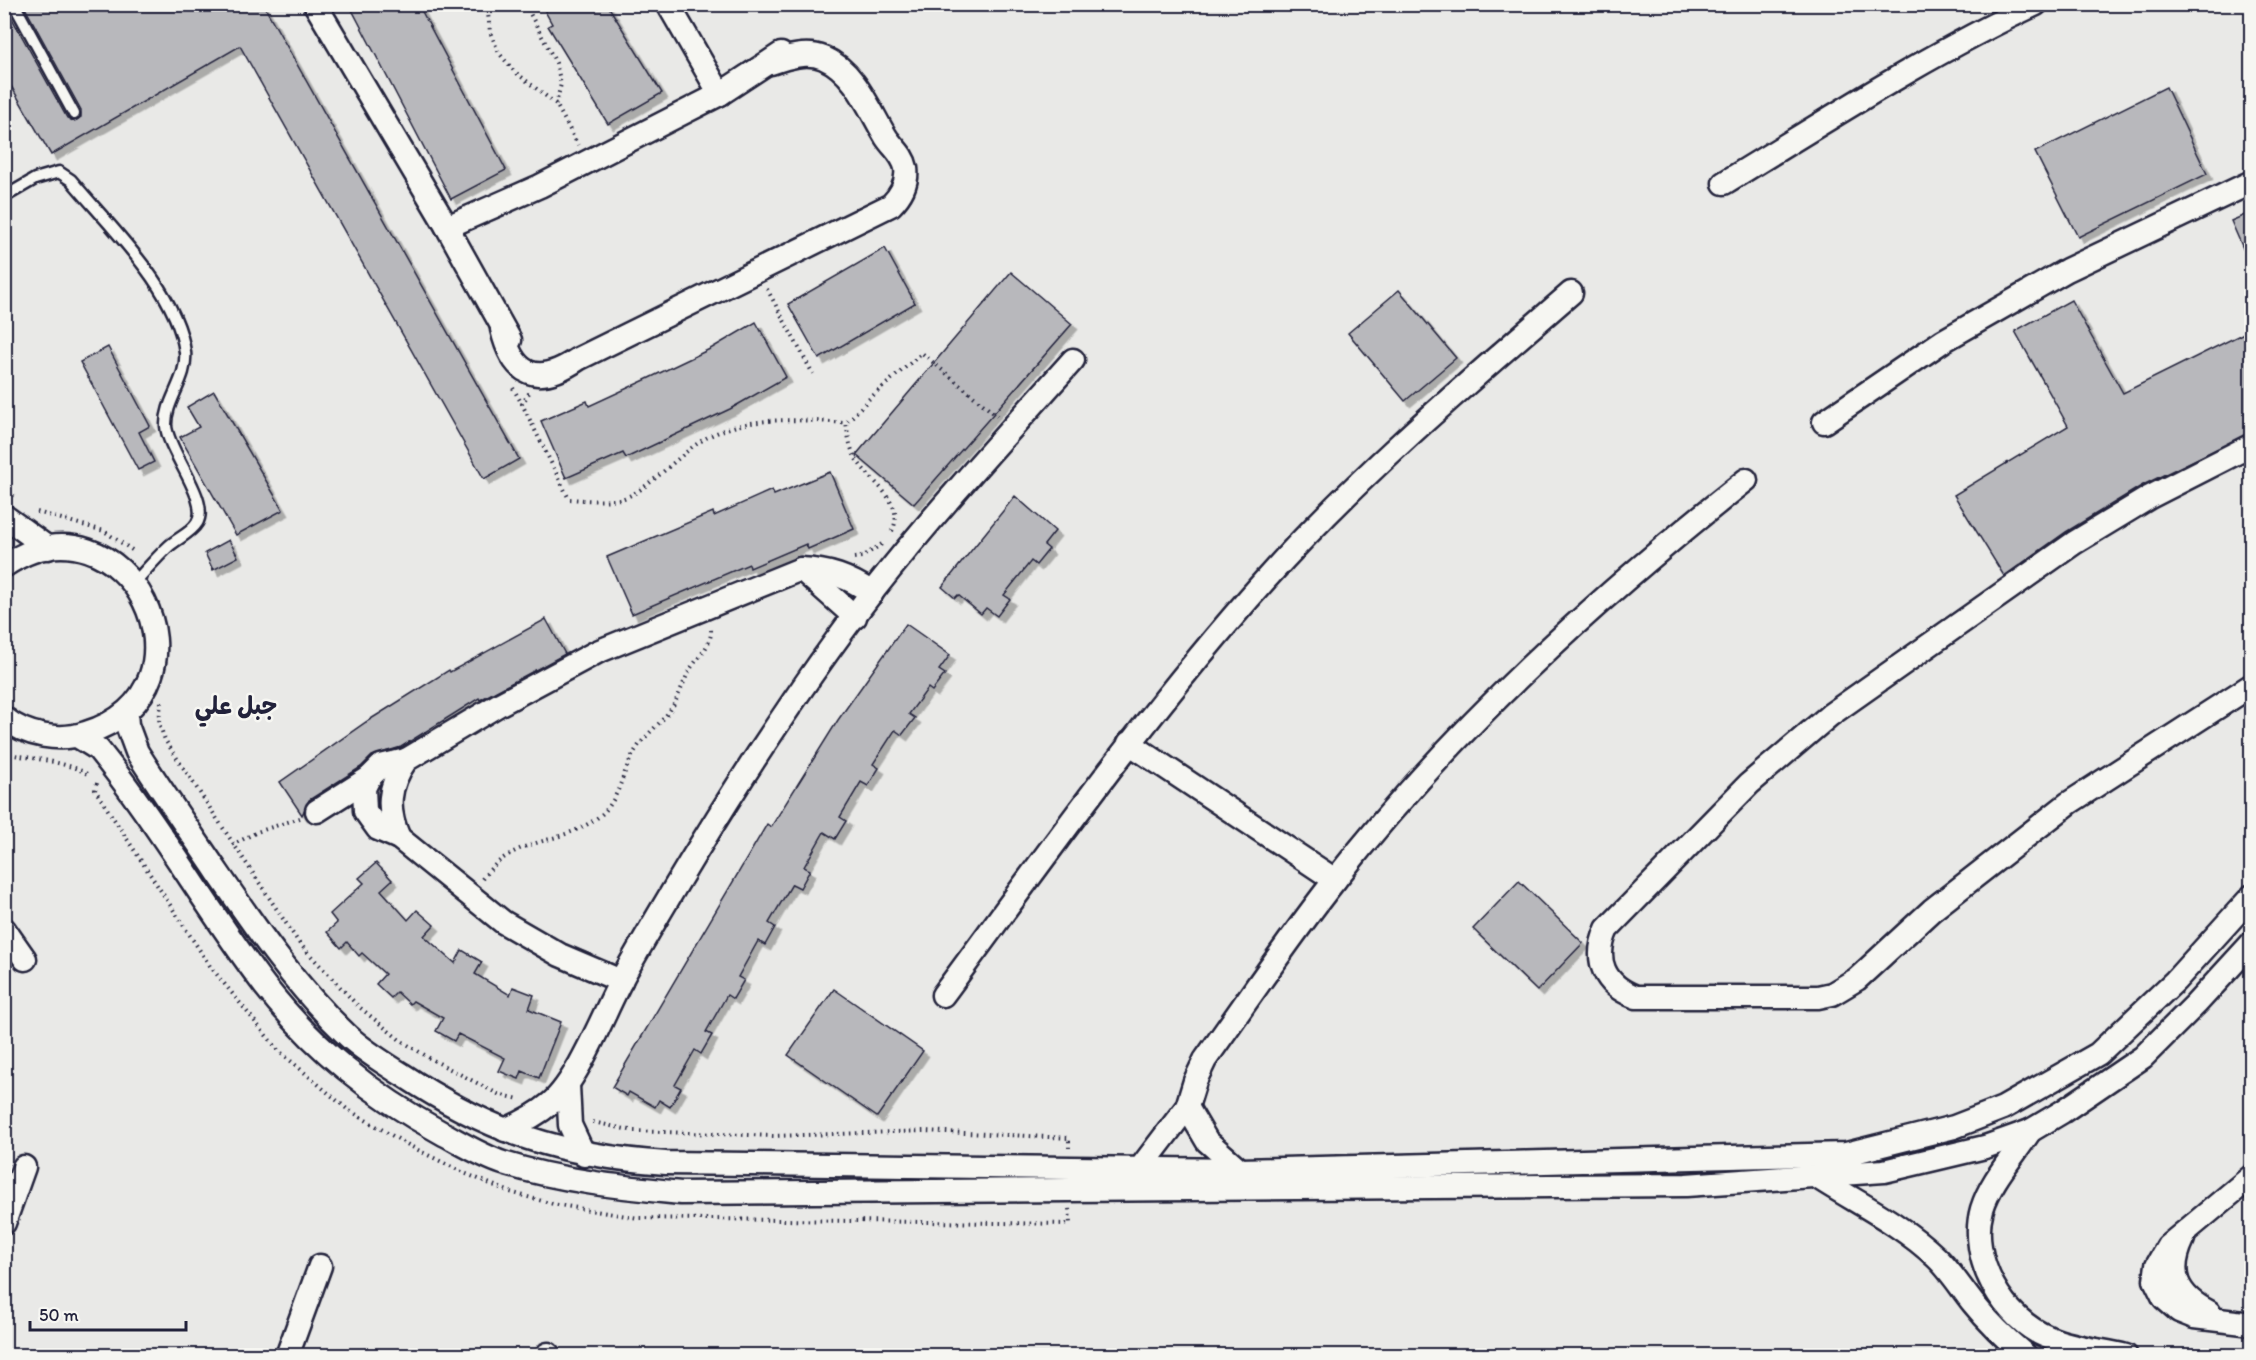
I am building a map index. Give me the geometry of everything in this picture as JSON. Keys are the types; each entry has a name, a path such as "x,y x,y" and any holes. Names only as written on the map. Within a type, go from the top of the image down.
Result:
{"street":[{"path":"668,4 720,94"},
{"path":"1724,183 1861,99 2002,20 2036,4"},
{"path":"321,10 447,227 501,329 521,352 539,362 558,364 578,359 758,273 856,221 880,200 890,180 892,159 888,140 854,84 841,68 815,55 796,55 771,63 720,94 540,186 447,227"},
{"path":"1824,422 1943,341 2067,270 2252,182"},
{"path":"943,995 1129,743 1207,647 1340,501 1415,428 1570,293"},
{"path":"584,1155 560,1106 568,1085 621,981 694,853 774,728 872,593 928,522 1073,360"},
{"path":"2252,445 2150,497 2074,543 1971,612 1830,715 1749,783 1607,928 1601,942 1599,957 1603,970 1617,988 1636,998 1832,994 1857,979 1932,910 2069,803 2252,685"},
{"path":"1139,1170 1187,1107 1195,1081 1205,1060 1335,880 1436,762 1509,686 1585,614 1664,545 1746,480"},
{"path":"13,509 48,548"},
{"path":"4,566 30,552 48,548 72,548 96,554 117,566 142,575 152,614 156,650 147,684 126,713 103,728 77,736 54,737 31,733 6,721"},
{"path":"317,811 369,778 381,766 406,760 500,704 597,652 801,569 820,570 843,576 872,593"},
{"path":"801,569 855,617"},
{"path":"126,713 127,725 137,752 256,928 297,981 349,1037 414,1082 460,1109 505,1130 544,1145 584,1155 666,1163 1069,1166 1139,1170 1240,1170 1846,1154 1954,1127 2003,1108 2098,1054 2175,981 2252,896"},
{"path":"77,736 98,749 121,777 266,987 312,1040 333,1060 372,1091 411,1116 500,1162 593,1185 681,1193 1686,1185 1884,1171 1985,1147 2030,1131 2143,1057 2252,943"},
{"path":"1129,743 1335,880"},
{"path":"399,838 392,822 390,789 396,774 406,760"},
{"path":"369,778 363,800 370,821 378,829 399,838 513,928 560,955 621,981"},
{"path":"4,929 25,959"},
{"path":"505,1130 538,1113 560,1106"},
{"path":"1187,1107 1208,1142 1240,1170"},
{"path":"2030,1131 1996,1180 1982,1211 1982,1257 1989,1278 2015,1313 2050,1338 2126,1356"},
{"path":"4,1223 24,1167"},
{"path":"2252,1176 2187,1232 2175,1265 2180,1287 2196,1305 2227,1321 2252,1324"},
{"path":"1817,1177 1852,1201 1883,1216 1916,1239 1937,1258 1987,1320 2026,1356"},
{"path":"287,1356 320,1266"}],"lane":[{"path":"14,4 74,114"},
{"path":"4,197 35,179 59,172 71,180 160,285 180,332 185,353 184,369 167,413 166,427 169,440 198,500 200,512 198,522 192,529 170,545 142,575"}],"path":[{"path":"487,4 490,32 498,53 514,71 556,104 587,162"},
{"path":"525,4 556,63 561,84 556,104"},
{"path":"758,273 813,374"},
{"path":"534,388 522,404 569,499 600,500 629,495 689,449 731,427 789,419 846,423 922,353 1011,429"},
{"path":"846,423 854,457 880,487 895,513 896,522 888,536"},
{"path":"4,488 13,509"},
{"path":"28,507 44,515 104,531 141,557 142,575"},
{"path":"843,576 854,558 862,556 885,542"},
{"path":"472,895 484,876 509,854 527,844 573,832 587,825 606,810 619,790 637,748 669,712 681,693 691,669 702,656 711,633 709,606"},
{"path":"161,693 159,723 165,740 299,943 358,1006 400,1040 468,1079 516,1100 539,1090 560,1106 581,1108 595,1124 634,1131 774,1136 925,1131 1069,1138 1069,1166"},
{"path":"4,753 85,772 98,782 95,790 210,966 278,1050 347,1109 410,1146 464,1173 510,1192 553,1204 638,1218 702,1221 1070,1224 1068,1191"},
{"path":"209,859 257,832 317,811"}],"building":[{"path":"4,4 67,118 74,121 81,117 81,110 23,4 263,4 519,459 484,479 240,46 51,155 4,74"},
{"path":"349,4 418,4 506,170 451,199"},
{"path":"541,4 607,4 662,93 608,124 548,26 552,24"},
{"path":"2166,87 2207,174 2078,237 2035,152"},
{"path":"2252,212 2252,269 2231,221"},
{"path":"885,248 915,303 819,359 788,304"},
{"path":"1011,272 1072,324 914,504 856,455"},
{"path":"1399,290 1456,358 1405,401 1348,333"},
{"path":"2071,300 2123,393 2252,329 2252,432 2143,485 2066,532 2004,576 1954,495 2068,426 2015,331"},
{"path":"756,322 786,377 730,409 626,458 623,453 566,478 541,421 587,401 589,406 712,348"},
{"path":"108,347 150,426 139,432 154,462 138,470 80,362"},
{"path":"214,391 283,510 236,535 180,437 199,427 187,407"},
{"path":"830,472 854,529 808,549 806,544 750,568 749,564 632,614 607,557 713,512 714,516 772,490 774,495"},
{"path":"1015,496 1055,531 1044,545 1049,549 1036,565 1031,561 1004,595 1010,599 997,616 986,608 981,614 958,595 955,598 942,587"},
{"path":"229,540 238,557 213,570 205,553"},
{"path":"546,619 565,654 480,700 479,698 401,747 372,756 361,767 309,800 302,815 280,782 366,722 449,670 450,672"},
{"path":"906,624 950,655 939,670 945,674 932,691 928,688 909,714 915,718 902,735 895,730 873,764 879,768 868,786 861,782 840,817 846,821 835,839 824,832 804,867 810,870 800,888 792,884 769,923 775,927 765,945 758,941 738,977 744,980 733,999 727,995 706,1032 712,1035 701,1054 695,1050 675,1085 681,1088 670,1107 659,1100 655,1107 629,1092 627,1096 612,1087 767,824 771,827 838,720"},
{"path":"376,863 392,880 381,890 408,920 417,910 434,925 424,936 455,963 462,950 482,962 475,974 510,995 513,987 534,995 529,1009 561,1022 539,1078 522,1071 519,1079 499,1071 505,1058 458,1034 454,1041 436,1031 443,1018 413,1001 410,1004 397,992 391,998 376,984 385,974 362,953 359,956 347,942 341,948 327,932 337,923 330,914 364,883 359,878"},
{"path":"1519,881 1583,943 1537,991 1473,929"},
{"path":"834,989 923,1051 877,1117 788,1055"}],"district":[{"name":"جبل علي","path":"236,705"}]}
